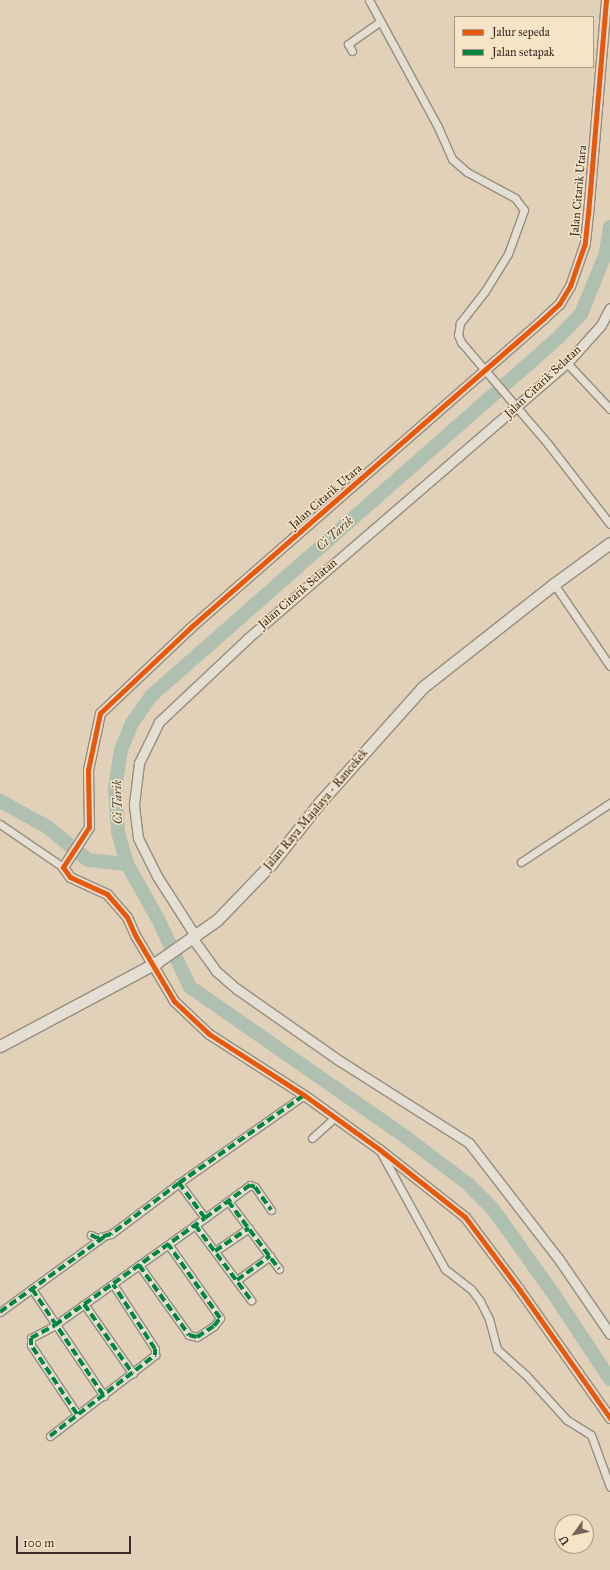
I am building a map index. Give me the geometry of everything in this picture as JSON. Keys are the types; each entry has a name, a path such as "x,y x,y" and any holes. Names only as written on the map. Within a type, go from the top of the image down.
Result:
{"main road":[{"name":"Jalan Raya Majalaya - Rancekek","path":"0,1046 154,964 194,938 236,902 266,870 320,801 423,687 554,584 610,543"}],"street":[{"path":"370,0 380,22 456,164 515,198 524,210 508,254 485,291 460,323 458,330 461,342 516,405 610,524"},
{"name":"Jalan Citarik Utara","path":"64,865 89,827 88,770 100,713 190,628 486,372 559,304 577,272 585,242 606,0"},
{"path":"352,52 348,44 380,22"},
{"name":"Jalan Citarik Selatan","path":"610,308 601,325 567,363 516,405 248,638 159,722 140,763 134,804 138,838 157,876 194,938 216,971 237,989 340,1061 469,1143 558,1258 610,1334"},
{"path":"567,363 610,408"},
{"path":"554,584 610,666"},
{"path":"521,862 610,803"},
{"path":"0,824 64,865 70,876 108,894 127,917 174,1001 209,1034 304,1095 335,1117 379,1149 473,1225 610,1418"},
{"path":"0,1312 304,1095"},
{"path":"312,1138 335,1117"},
{"path":"379,1149 445,1269 471,1289 480,1301 489,1319 497,1349 526,1375 567,1420 591,1435 610,1487"},
{"path":"179,1183 205,1218"},
{"path":"77,1414 29,1342 33,1336 55,1325 252,1185 271,1210"},
{"path":"228,1201 279,1269"},
{"path":"196,1225 251,1300"},
{"path":"215,1251 249,1228"},
{"path":"91,1235 104,1237"},
{"path":"139,1266 189,1335 197,1337 214,1326 220,1318 168,1244"},
{"path":"237,1280 270,1256"},
{"path":"50,1436 154,1357 155,1350 113,1284"},
{"path":"32,1289 104,1396"},
{"path":"84,1304 133,1374"}],"waterway":[{"name":"Ci Tarik","path":"610,227 606,253 581,314 559,337 151,696 132,723 121,750 115,788 118,832 127,864 157,917 190,987 407,1138 468,1184 493,1209 553,1293 610,1379"},
{"path":"0,801 46,826 88,860 127,864"}],"marked path":[{"path":"179,1183 304,1095"},
{"path":"77,1414 31,1345 31,1338 55,1325 205,1218 179,1183 111,1234 97,1238 91,1235"},
{"path":"205,1218 250,1185 255,1187 271,1210"},
{"path":"228,1201 279,1269"},
{"path":"195,1225 251,1300"},
{"path":"215,1251 249,1228"},
{"path":"0,1312 104,1237"},
{"path":"139,1265 189,1335 197,1337 214,1326 220,1318 168,1244"},
{"path":"237,1280 270,1256"},
{"path":"50,1436 155,1355 155,1349 113,1284"},
{"path":"32,1289 104,1396"},
{"path":"84,1304 133,1374"}],"cycle path":[{"path":"606,0 585,243 570,286 559,304 190,628 100,713 88,770 89,827 63,867 70,877 107,894 127,917 135,935 174,1001 209,1034 304,1095 379,1149 465,1217 519,1289 610,1418"}]}
